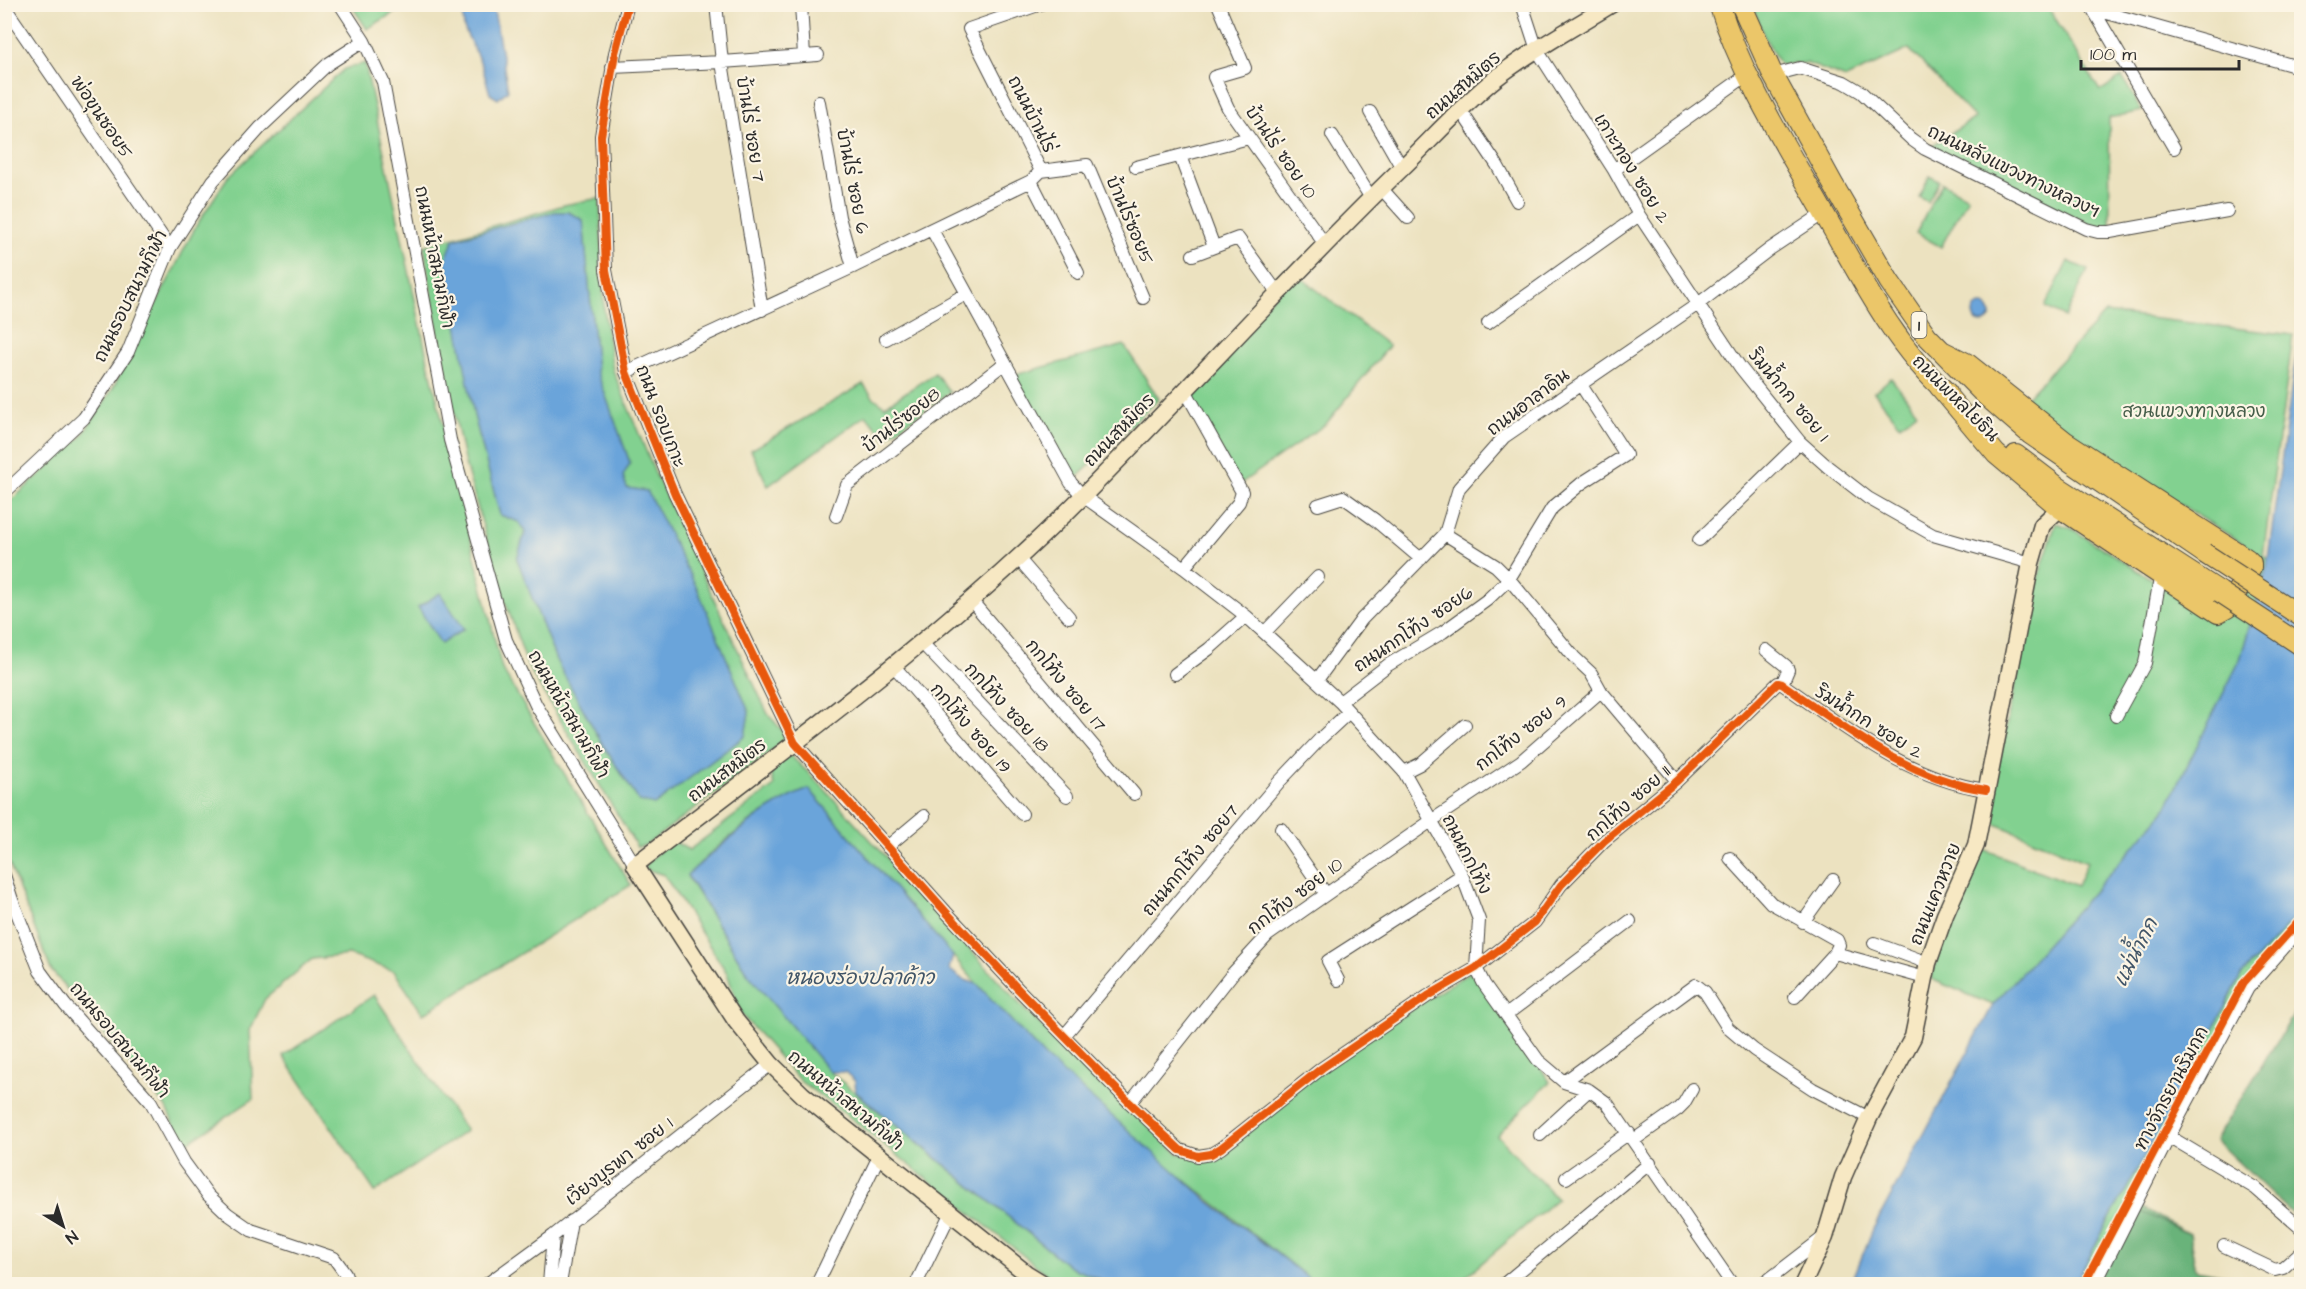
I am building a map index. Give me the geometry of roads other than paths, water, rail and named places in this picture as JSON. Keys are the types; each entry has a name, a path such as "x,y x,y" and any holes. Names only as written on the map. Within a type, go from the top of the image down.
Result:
{"main road":[{"name":"ถนนพหลโยธิน","path":"1719,4 1748,75 1788,152 1871,295 1919,365 2004,446 2058,487 2301,646"},
{"name":"ถนนพหลโยธิน","path":"1741,4 1773,75 1888,281 1920,327 1985,395 2030,434 2301,617"},
{"path":"1939,386 1996,454 2060,508 2218,613 2227,608 2252,568 2247,559 2066,442 1968,364 1942,351"}],"street":[{"name":"ถนนหน้าสนามกีฬา","path":"340,4 364,41 383,82 450,440 506,640 536,705 736,1021 771,1064 803,1095 951,1212 1023,1279 1044,1284"},
{"name":"ถนน รอบเกาะ","path":"628,4 612,67 601,136 606,270 626,372 675,494 795,743 887,847 1130,1103"},
{"path":"716,4 722,62 818,55"},
{"path":"801,4 804,56"},
{"name":"ถนนบ้านไร่","path":"626,372 932,230 1030,181 1041,171 969,29 1041,4"},
{"name":"บ้านไร่ ซอย 10","path":"1218,4 1245,68 1214,77 1228,108 1324,243"},
{"name":"เกาะทอง ซอย 2","path":"1522,4 1537,50 1698,304"},
{"name":"ถนนสหมิตร","path":"635,864 795,743 893,665 1018,558 1185,390 1324,243 1494,80 1537,50 1612,4"},
{"name":"พ่อขุนซอย5","path":"4,6 170,248"},
{"path":"2092,7 2301,68"},
{"path":"2092,7 2174,148"},
{"name":"ถนนรอบสนามกีฬา","path":"4,493 84,418 128,352 170,248 213,180 261,128 328,64 364,41"},
{"name":"บ้านไร่ ซอย 7","path":"612,67 722,62 762,310"},
{"name":"ถนนหลังแขวงทางหลวงฯ","path":"1773,75 1800,68 1844,82 1861,92 1905,135 1925,149 2086,229 2110,232 2227,211"},
{"path":"1614,170 1748,75"},
{"name":"บ้านไร่ ซอย 6","path":"819,102 838,217 853,267"},
{"path":"1370,111 1402,168"},
{"path":"1461,111 1497,165 1517,201"},
{"path":"1332,135 1376,193 1408,218"},
{"path":"1136,167 1250,138"},
{"path":"1180,156 1214,247"},
{"name":"บ้านไร่ซอย5","path":"1041,171 1087,165 1143,298"},
{"path":"1030,181 1078,273"},
{"name":"ถนนอาลาดิน","path":"1317,680 1362,619 1444,534 1459,488 1504,437 1698,304 1770,249 1824,213"},
{"path":"1488,323 1640,215"},
{"path":"932,230 1071,483 1083,495"},
{"path":"1193,255 1238,238 1277,292"},
{"path":"886,339 966,294"},
{"name":"ริมน้ำกก ซอย 1","path":"1698,304 1740,367 1800,442 1828,467 1868,498 1933,535 2031,563"},
{"name":"บ้านไร่ซอย8","path":"836,516 847,485 1005,363"},
{"name":"ถนนกกโท้ง ซอย6","path":"1340,702 1388,665 1443,632 1487,600 1509,579 1552,508 1582,483 1626,455 1581,385"},
{"path":"1184,568 1239,502 1242,492 1185,390"},
{"path":"1699,540 1800,442"},
{"name":"ถนนกกโท้ง","path":"1083,495 1184,568 1265,632 1340,702 1404,772 1462,875 1479,920 1476,968"},
{"path":"1318,505 1343,497 1375,520 1421,559"},
{"name":"ถนนแควหวาย","path":"1803,1284 1825,1237 1843,1177 1869,1119 1913,1037 1926,970 1945,915 1976,845 2031,563 2042,525 2060,508"},
{"path":"1444,534 1497,566 1574,657 1591,673 1601,691 1677,781"},
{"path":"1018,558 1069,617"},
{"path":"2116,716 2145,663 2161,573"},
{"path":"1265,632 1318,577"},
{"name":"กกโท้ง ซอย 17","path":"970,599 1134,794"},
{"path":"1175,674 1209,649 1246,616"},
{"name":"กกโท้ง ซอย 18","path":"921,642 1067,796"},
{"path":"1766,650 1786,666 1788,673 1778,685"},
{"name":"กกโท้ง ซอย 19","path":"893,665 1022,814"},
{"name":"ริมน้ำกก ซอย 2","path":"1778,685 1873,747 1920,773 1961,786 1986,790"},
{"name":"กกโท้ง ซอย 11","path":"1130,1103 1180,1150 1198,1156 1211,1154 1322,1068 1428,996 1476,968 1535,922 1561,885 1604,841 1677,781 1778,685"},
{"name":"กกโท้ง ซอย 9","path":"1431,821 1521,761 1601,691"},
{"name":"ถนนกกโท้ง ซอย7","path":"1064,1036 1279,783 1349,712"},
{"path":"1404,772 1420,765 1466,725"},
{"path":"887,847 924,816"},
{"name":"กกโท้ง ซอย 10","path":"1130,1103 1252,951 1268,935 1431,821"},
{"path":"1281,829 1326,894"},
{"path":"1730,858 1771,903 1837,940 1839,945 1835,953 1795,997"},
{"name":"ถนนรอบสนามกีฬา","path":"4,875 40,971 65,1005 151,1102 184,1162 208,1195 228,1214 251,1230 334,1258 345,1273 349,1284"},
{"path":"1338,980 1328,961 1462,875"},
{"path":"1803,922 1833,880"},
{"path":"1506,1015 1630,921"},
{"path":"2095,1284 2178,1119 2248,988 2301,927"},
{"path":"1874,943 1926,970"},
{"path":"1835,953 1926,970"},
{"path":"1476,968 1484,984 1538,1060 1564,1082 1589,1090 1607,1103 1732,1284"},
{"path":"1564,1082 1696,985 1705,992 1728,1028 1754,1050 1813,1089 1869,1119"},
{"name":"เวียงบูรพา ซอย 1","path":"488,1284 553,1236 771,1064"},
{"path":"1566,1178 1678,1109 1692,1089"},
{"path":"1540,1134 1589,1090"},
{"path":"2170,1137 2255,1188 2301,1229"},
{"path":"817,1284 880,1154"},
{"path":"1504,1284 1650,1163"},
{"path":"916,1284 951,1212"},
{"path":"560,1284 572,1221"},
{"path":"549,1284 553,1236"},
{"path":"1763,1284 1825,1237"},
{"path":"2224,1246 2275,1270 2283,1268 2301,1251"}],"water":[{"path":"462,5 493,5 508,90 498,99 490,94 482,66 464,28"},
{"path":"555,212 568,212 583,220 597,372 630,463 623,476 627,488 647,491 697,588 749,712 745,736 654,805 639,801 603,745 556,660 517,559 525,532 519,522 500,515 474,415 445,261 454,239"},
{"path":"1978,305 1986,305 1991,310 1989,321 1978,323 1973,318 1973,310"},
{"name":"แม่น้ำกก","path":"2301,329 2301,911 2241,976 2182,1090 2075,1284 1851,1284 1873,1229 1993,1005 2164,812 2240,660 2267,565"},
{"path":"440,593 464,629 441,644 418,607"},
{"name":"หนองร่องปลาค้าว","path":"809,789 953,956 949,969 962,979 977,984 1045,1057 1206,1199 1316,1284 1112,1284 1070,1267 856,1092 855,1081 845,1072 830,1072 748,974 687,875 760,815"}],"park label":[{"name":"สวนแขวงทางหลวง","path":"2194,411"}]}
